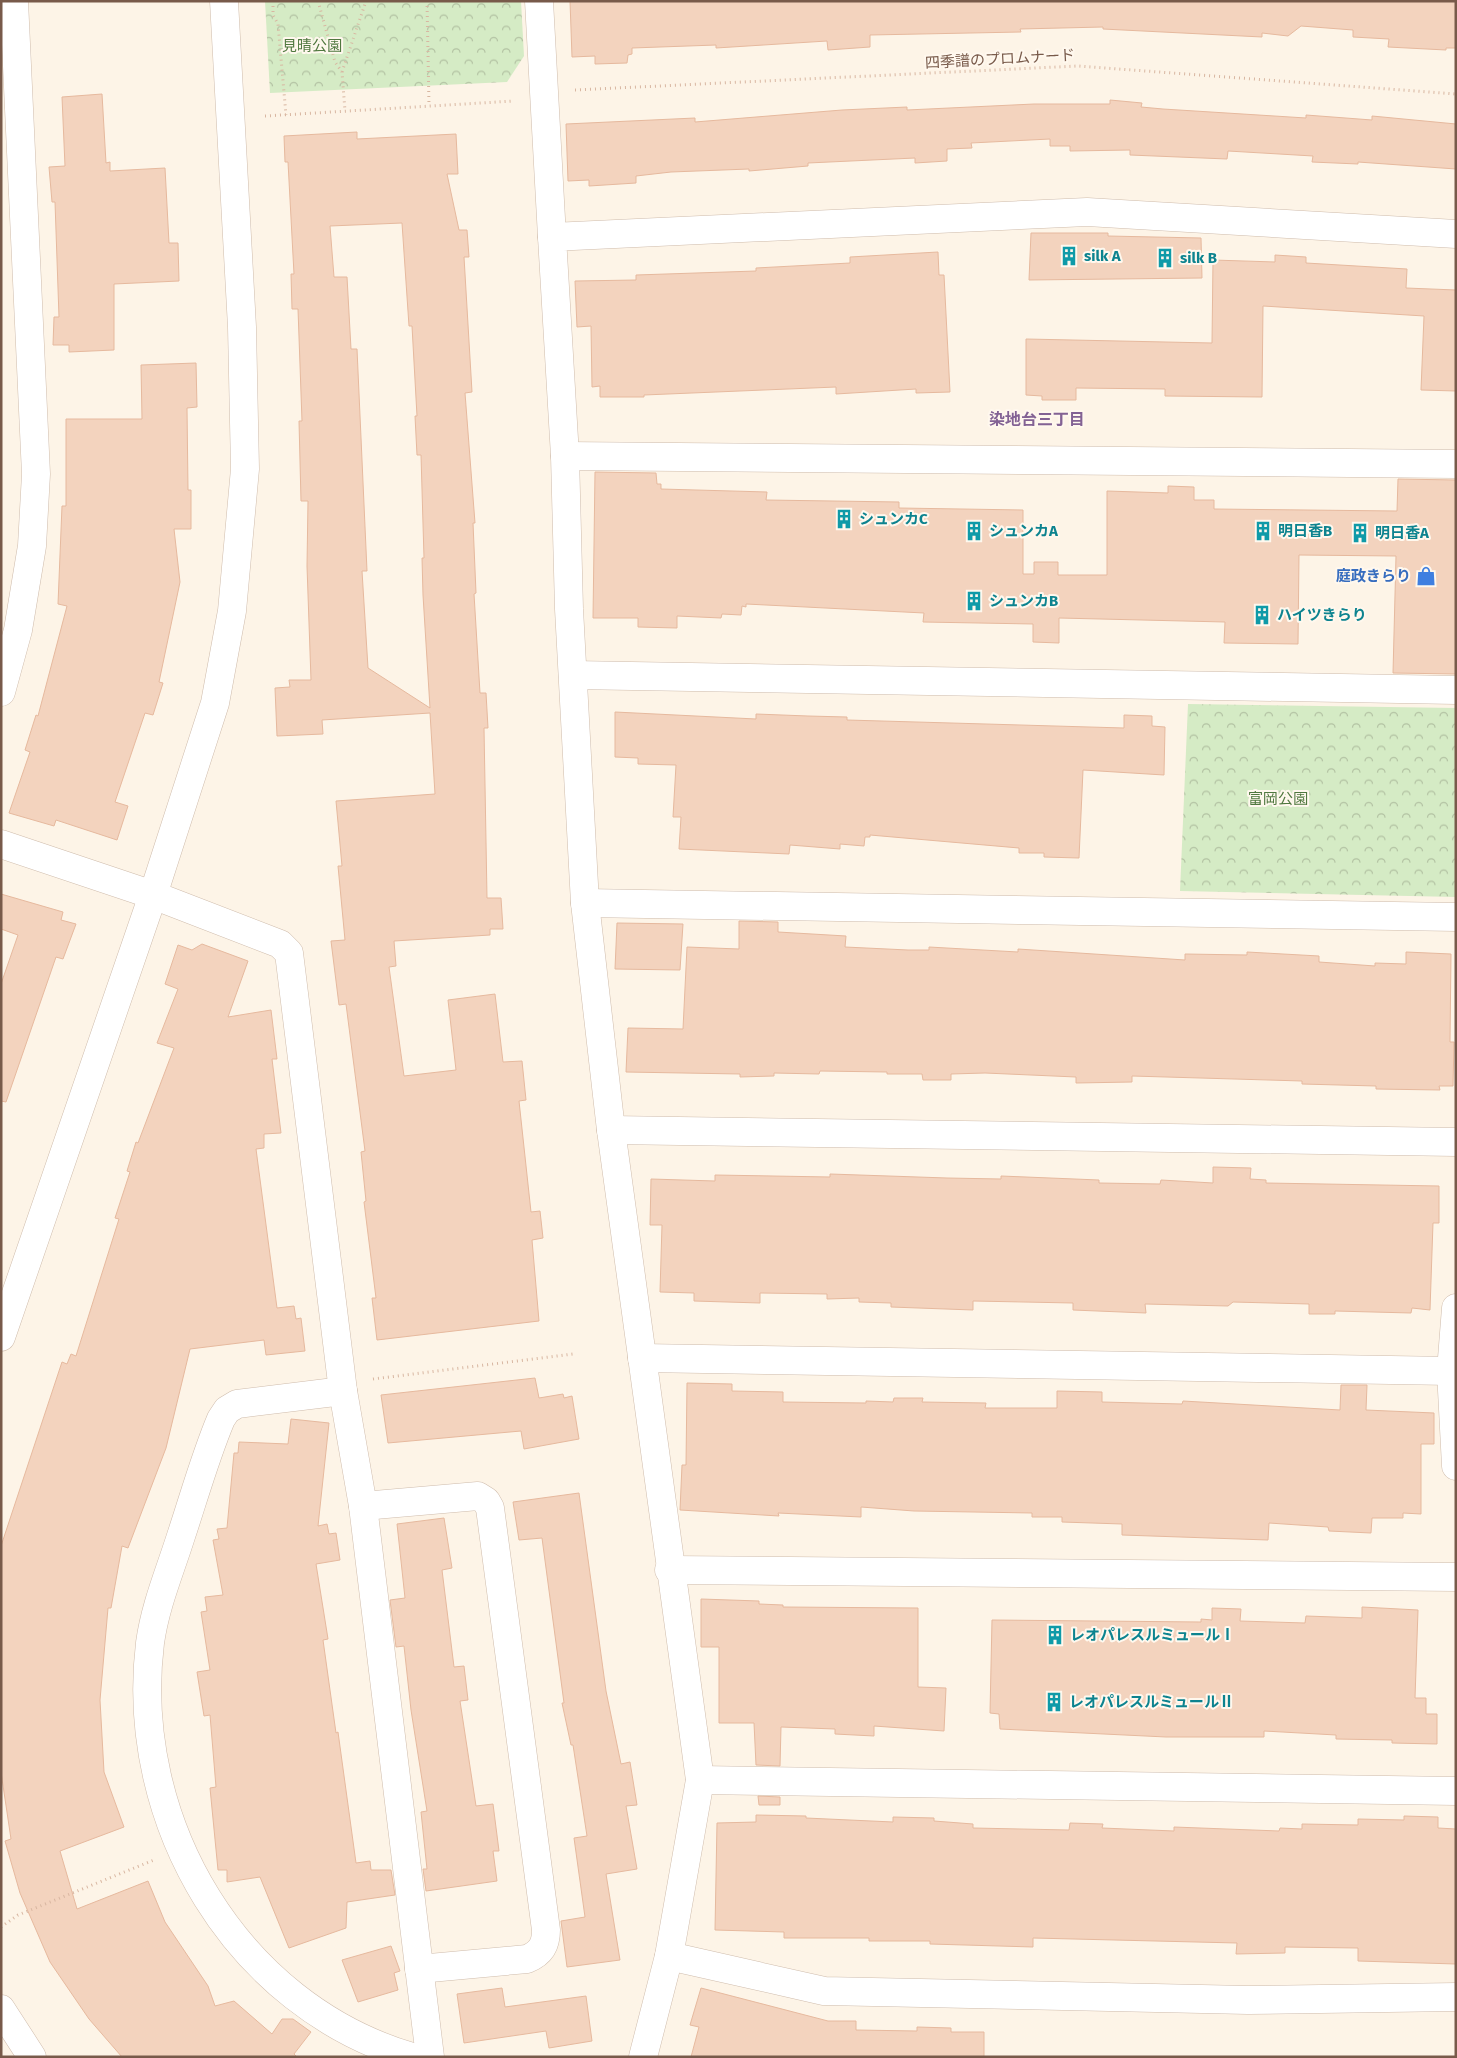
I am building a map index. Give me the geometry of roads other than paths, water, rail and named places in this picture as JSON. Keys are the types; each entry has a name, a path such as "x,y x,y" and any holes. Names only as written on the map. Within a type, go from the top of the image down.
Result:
{"street":[{"path":"1,692 18,630 32,546 36,474 14,1"},
{"path":"1,1337 153,894 215,703 232,611 245,468 242,327 224,1"},
{"path":"539,1 533,96 552,237 565,456 573,675 585,903 611,1130 669,1570 700,1780 669,1956 643,2057"},
{"path":"552,237 1087,212 1456,234"},
{"path":"565,456 1456,464"},
{"path":"573,675 1456,690"},
{"path":"1,844 153,894 280,944 288,954 343,1391 363,1506 430,2057"},
{"path":"585,903 1456,917"},
{"path":"611,1130 1456,1142"},
{"path":"1456,1308 1451,1371 1456,1466"},
{"path":"642,1358 1451,1371"},
{"path":"343,1391 237,1404 227,1410 221,1419 156,1615 148,1677 150,1735 160,1789 182,1852 207,1899 236,1941 266,1973 286,1990 336,2024 377,2045 412,2057"},
{"path":"363,1506 478,1496 486,1501 490,1508 546,1930 546,1942 542,1949 536,1956 527,1959 419,1969"},
{"path":"669,1570 1456,1577"},
{"path":"700,1780 1456,1791"},
{"path":"669,1956 824,1991 1248,2000 1456,1997"},
{"path":"2,2012 32,2057"}],"place":[{"name":"silk A","path":"1069,256"},
{"name":"silk B","path":"1165,258"},
{"name":"シュンカC","path":"844,519"},
{"name":"シュンカA","path":"974,531"},
{"name":"明日香B","path":"1263,531"},
{"name":"明日香A","path":"1360,533"},
{"name":"庭政きらり","path":"1426,576"},
{"name":"シュンカB","path":"974,601"},
{"name":"ハイツきらり","path":"1262,615"},
{"name":"レオパレスルミュールⅠ","path":"1055,1635"},
{"name":"レオパレスルミュールⅡ","path":"1054,1702"}],"district":[{"name":"染地台三丁目","path":"1037,419"}],"park label":[{"name":"見晴公園","path":"312,46"},
{"name":"富岡公園","path":"1278,799"}]}
